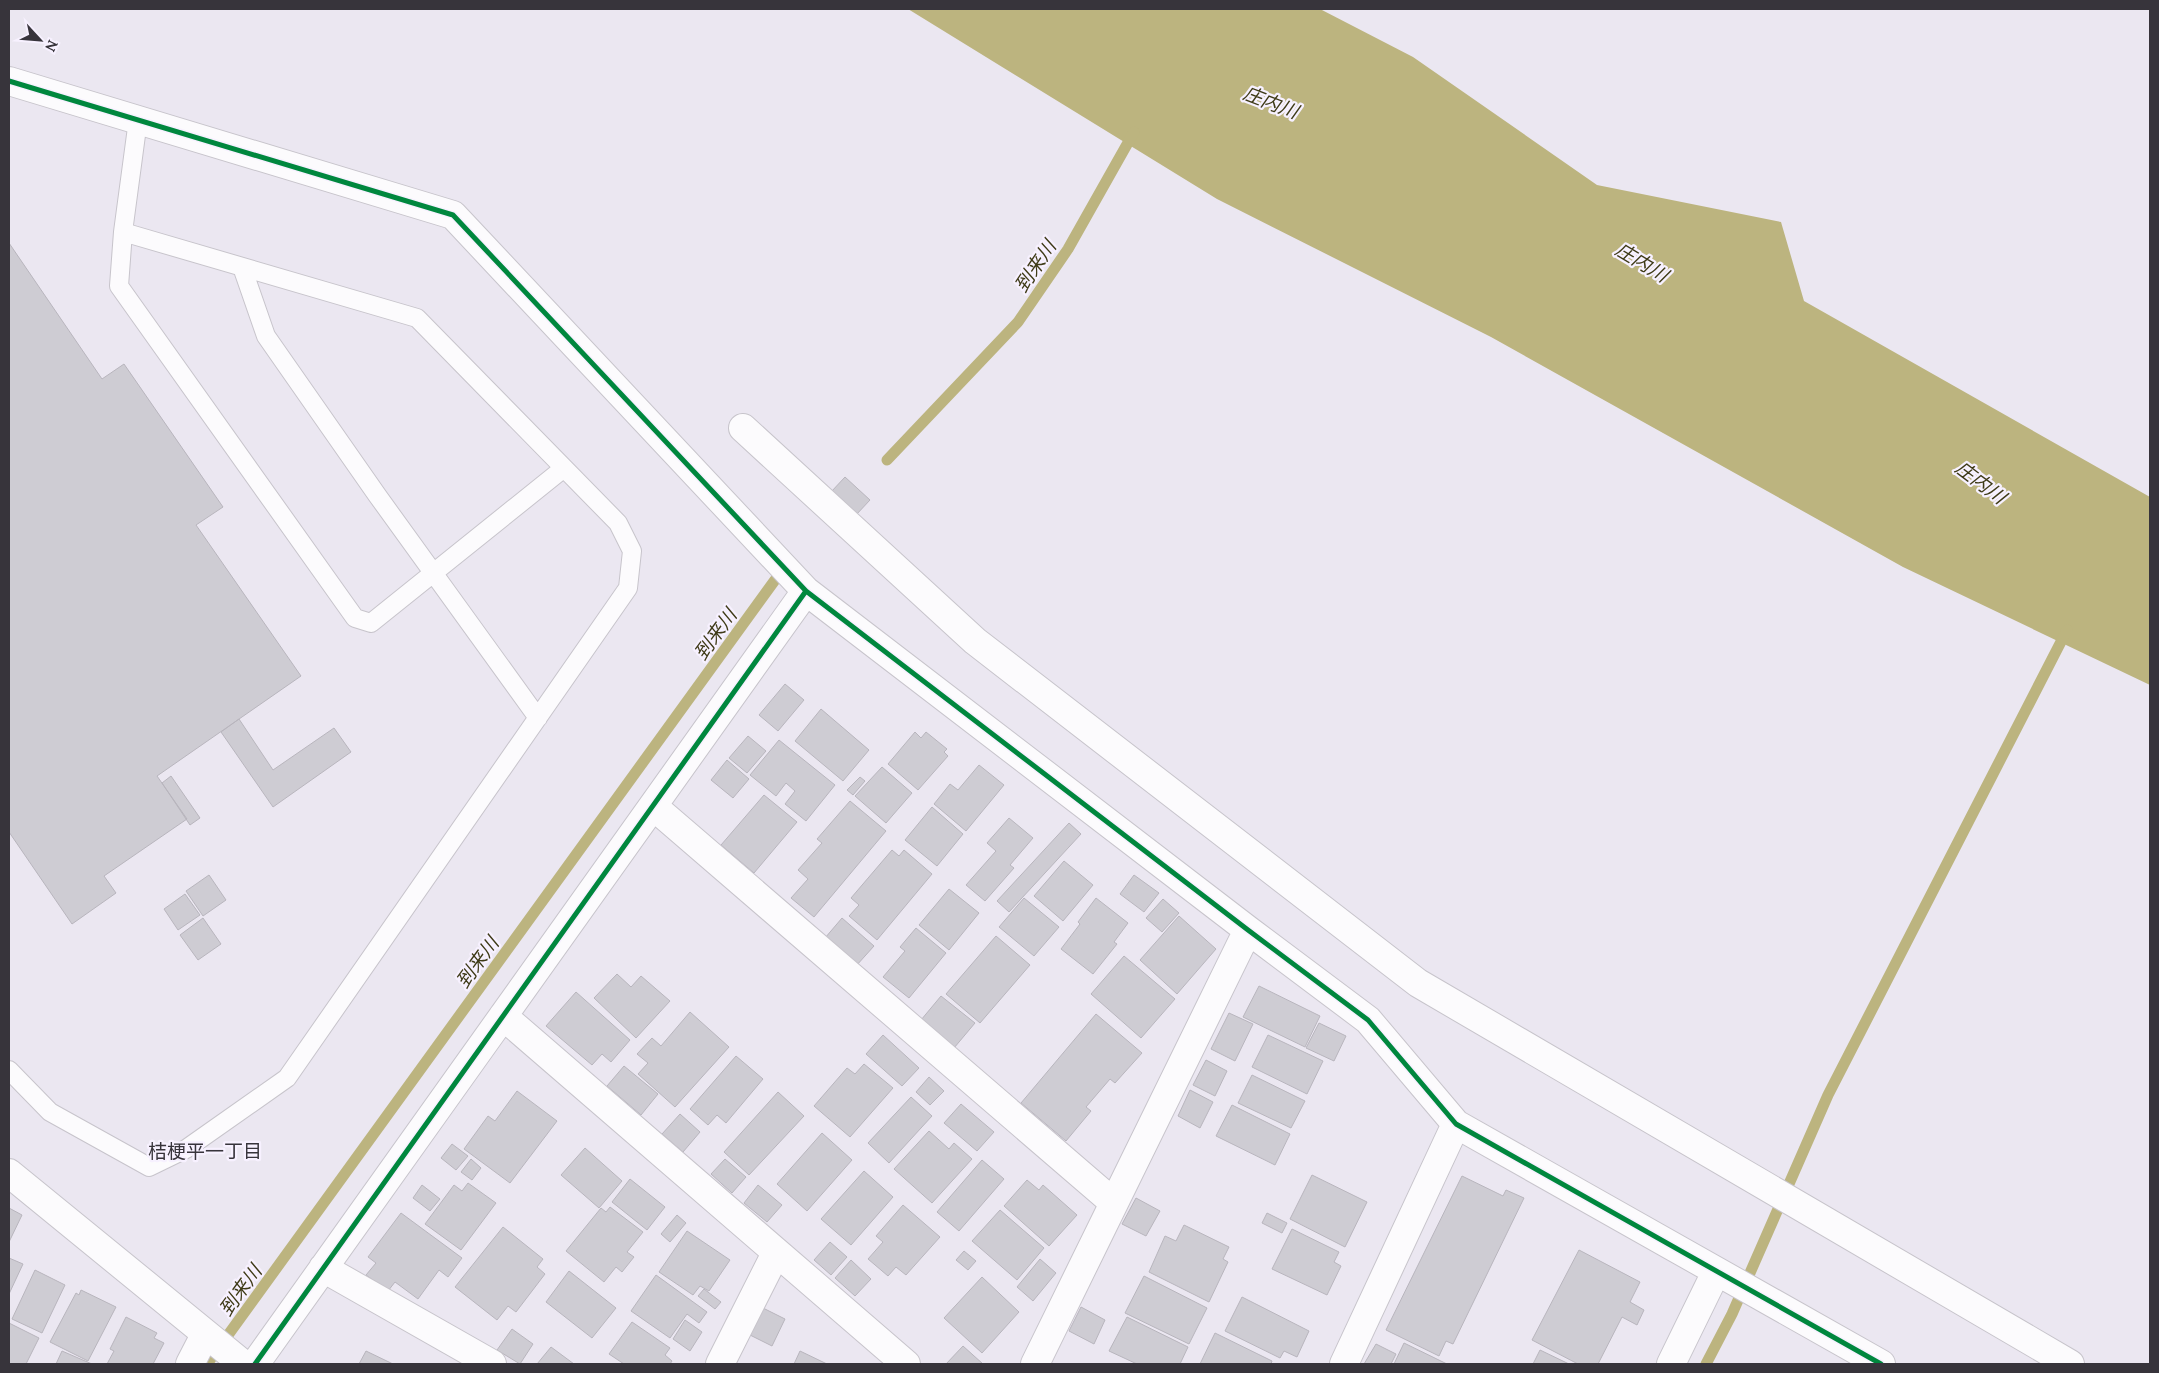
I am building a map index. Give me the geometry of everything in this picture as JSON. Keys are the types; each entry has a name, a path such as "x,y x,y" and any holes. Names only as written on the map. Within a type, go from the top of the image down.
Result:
{"street":[{"path":"9,81 453,215 806,591 1368,1020 1456,1124 1881,1364"},
{"path":"743,428 975,640 1418,983 2070,1364"},
{"path":"9,1173 207,1336 243,1362 323,1268 806,591"},
{"path":"653,806 1114,1203"},
{"path":"1035,1364 1248,930"},
{"path":"503,1016 906,1364"},
{"path":"1344,1364 1456,1124"},
{"path":"720,1364 776,1253"},
{"path":"323,1268 492,1364"},
{"path":"1671,1364 1719,1273"},
{"path":"190,1364 207,1336"}],"lane":[{"path":"138,120 123,232 119,286 355,618 371,622 564,468"},
{"path":"9,1070 50,1112 149,1167 186,1149 287,1078 628,588 632,551 618,523 417,318 123,232"},
{"path":"242,267 266,336 538,718"}],"water":[{"name":"庄内川","path":"908,9 1320,9 1413,57 1597,185 1781,222 1804,301 2150,497 2150,685 1903,567 1491,337 1217,199"}],"building":[{"path":"9,243 102,379 124,364 223,507 196,525 301,676 157,776 187,819 104,876 116,893 72,924 9,832"},
{"path":"845,477 870,500 856,515 831,492"},
{"path":"785,684 804,700 778,731 759,715"},
{"path":"821,709 869,750 843,781 795,741"},
{"path":"239,719 273,770 334,728 351,752 273,807 221,732"},
{"path":"915,732 921,738 926,732 947,749 944,752 948,756 918,790 888,764"},
{"path":"748,736 766,751 747,773 729,758"},
{"path":"779,740 835,785 806,821 785,804 795,791 786,783 776,796 750,775"},
{"path":"727,760 749,779 733,798 711,780"},
{"path":"979,765 1004,785 966,831 934,804 950,784 958,790"},
{"path":"882,767 912,793 886,823 855,796"},
{"path":"171,776 200,818 190,825 162,783"},
{"path":"860,777 865,781 853,795 847,790"},
{"path":"764,795 797,822 754,873 721,845"},
{"path":"850,801 886,831 814,917 791,898 808,879 798,870 822,843 817,839"},
{"path":"932,807 963,834 937,866 905,840"},
{"path":"1009,818 1033,838 1010,865 1014,868 985,901 966,885 996,851 987,843"},
{"path":"1069,823 1081,834 1009,912 997,901"},
{"path":"892,850 899,856 904,850 932,874 877,940 849,916 859,905 851,898"},
{"path":"1064,861 1093,885 1063,921 1034,896"},
{"path":"209,875 226,900 203,916 186,891"},
{"path":"1134,875 1159,893 1144,912 1120,894"},
{"path":"949,889 979,913 949,950 919,925"},
{"path":"185,894 200,915 178,930 164,909"},
{"path":"1024,898 1059,927 1034,956 999,927"},
{"path":"1096,898 1128,923 1114,942 1117,944 1093,974 1061,949 1080,924 1078,922"},
{"path":"1163,899 1179,913 1162,932 1146,918"},
{"path":"1179,916 1216,949 1177,994 1140,960"},
{"path":"203,918 221,944 198,960 180,935"},
{"path":"842,918 874,946 856,966 825,938"},
{"path":"916,928 946,953 909,998 883,977 905,951 900,947"},
{"path":"996,936 1030,965 980,1023 946,994"},
{"path":"1124,956 1175,999 1141,1038 1091,994"},
{"path":"617,974 631,987 641,976 670,1001 636,1038 594,998"},
{"path":"1259,986 1320,1016 1305,1047 1243,1017"},
{"path":"576,992 630,1040 611,1062 602,1054 592,1065 546,1026"},
{"path":"941,996 975,1023 954,1048 921,1020"},
{"path":"690,1012 729,1047 675,1107 638,1074 648,1063 637,1054 652,1038 661,1046"},
{"path":"1229,1013 1253,1024 1235,1061 1211,1049"},
{"path":"1096,1014 1142,1053 1115,1083 1110,1079 1086,1107 1091,1111 1066,1141 1021,1103"},
{"path":"1319,1023 1346,1036 1334,1061 1306,1048"},
{"path":"883,1035 919,1068 902,1086 866,1054"},
{"path":"1268,1035 1323,1061 1307,1094 1252,1067"},
{"path":"736,1056 763,1079 726,1123 717,1115 708,1125 690,1109"},
{"path":"1206,1060 1227,1071 1215,1096 1193,1085"},
{"path":"864,1064 893,1088 850,1137 814,1106 847,1068 855,1074"},
{"path":"624,1066 658,1094 641,1115 607,1086"},
{"path":"1252,1075 1305,1101 1291,1128 1238,1103"},
{"path":"929,1077 944,1091 930,1105 916,1092"},
{"path":"1190,1090 1213,1102 1200,1128 1178,1116"},
{"path":"517,1091 557,1121 510,1183 464,1149 488,1116 495,1121"},
{"path":"778,1092 804,1116 749,1175 724,1152"},
{"path":"911,1097 932,1116 889,1163 868,1143"},
{"path":"961,1104 994,1132 977,1151 944,1123"},
{"path":"1232,1105 1290,1134 1275,1165 1216,1136"},
{"path":"680,1114 700,1132 683,1152 662,1134"},
{"path":"929,1131 949,1149 954,1143 972,1159 932,1203 894,1169"},
{"path":"822,1133 852,1160 807,1211 777,1184"},
{"path":"452,1144 468,1156 456,1170 441,1158"},
{"path":"585,1148 622,1181 599,1208 561,1175"},
{"path":"471,1159 481,1168 472,1180 461,1172"},
{"path":"725,1159 746,1177 732,1193 711,1174"},
{"path":"982,1160 1004,1179 959,1231 937,1212"},
{"path":"864,1171 893,1197 851,1245 821,1219"},
{"path":"1312,1175 1367,1202 1345,1247 1290,1219"},
{"path":"1462,1176 1503,1196 1506,1190 1524,1198 1453,1344 1446,1341 1439,1356 1386,1330"},
{"path":"630,1179 665,1207 647,1230 612,1202"},
{"path":"1027,1180 1039,1190 1043,1185 1077,1215 1049,1246 1004,1206"},
{"path":"468,1183 496,1203 461,1250 425,1224 454,1185 462,1191"},
{"path":"422,1185 440,1199 430,1211 413,1198"},
{"path":"758,1185 782,1205 767,1222 744,1203"},
{"path":"1136,1198 1160,1211 1146,1236 1122,1224"},
{"path":"903,1205 940,1237 906,1275 896,1267 888,1276 868,1259 883,1242 876,1236"},
{"path":"610,1207 643,1232 627,1252 634,1257 622,1272 616,1267 604,1282 566,1251 601,1208 606,1212"},
{"path":"9,1208 22,1215 9,1242"},
{"path":"1000,1210 1044,1248 1017,1280 972,1241"},
{"path":"401,1213 462,1258 448,1277 439,1270 418,1299 395,1282 388,1291 366,1275 376,1263 368,1257"},
{"path":"1267,1213 1287,1223 1282,1233 1262,1223"},
{"path":"677,1215 686,1223 670,1242 661,1234"},
{"path":"1184,1225 1229,1247 1223,1259 1228,1262 1209,1302 1149,1272 1165,1236 1176,1241"},
{"path":"503,1227 543,1259 537,1267 545,1274 516,1312 508,1306 497,1320 455,1287"},
{"path":"1292,1229 1339,1252 1334,1262 1341,1266 1327,1295 1272,1269"},
{"path":"687,1231 730,1260 709,1291 700,1286 693,1295 659,1272"},
{"path":"830,1242 847,1257 831,1275 814,1260"},
{"path":"1579,1250 1640,1282 1630,1302 1644,1310 1637,1325 1622,1317 1598,1364 1578,1364 1532,1340"},
{"path":"964,1251 976,1261 968,1270 956,1260"},
{"path":"9,1258 23,1264 9,1294"},
{"path":"1040,1259 1056,1273 1033,1301 1017,1287"},
{"path":"851,1260 871,1279 855,1296 835,1278"},
{"path":"35,1270 65,1285 42,1333 12,1319"},
{"path":"569,1271 616,1308 592,1338 546,1302"},
{"path":"656,1275 707,1312 699,1323 687,1314 670,1338 631,1311"},
{"path":"1144,1276 1207,1308 1189,1344 1125,1313"},
{"path":"982,1277 1019,1312 982,1353 944,1318"},
{"path":"704,1289 721,1302 715,1309 698,1296"},
{"path":"81,1290 116,1307 88,1361 50,1342 76,1293 79,1295"},
{"path":"1242,1297 1309,1331 1297,1357 1284,1351 1280,1358 1225,1331"},
{"path":"761,1307 785,1319 772,1346 748,1334"},
{"path":"1081,1307 1105,1320 1094,1344 1069,1331"},
{"path":"126,1317 157,1333 154,1338 164,1343 153,1364 107,1364 114,1351 110,1349"},
{"path":"1127,1317 1188,1347 1180,1364 1137,1364 1109,1351"},
{"path":"685,1320 702,1332 690,1351 673,1339"},
{"path":"632,1322 670,1348 665,1355 672,1361 670,1364 624,1364 609,1354"},
{"path":"9,1323 39,1338 26,1364 9,1364"},
{"path":"512,1329 533,1344 520,1364 497,1350"},
{"path":"1215,1333 1272,1361 1271,1364 1200,1364"},
{"path":"1404,1343 1447,1364 1394,1364"},
{"path":"1376,1344 1396,1354 1391,1364 1364,1364"},
{"path":"963,1346 983,1364 946,1364"},
{"path":"551,1347 574,1364 537,1364"},
{"path":"1540,1350 1569,1364 1533,1364"},
{"path":"62,1351 92,1364 56,1364"},
{"path":"366,1351 393,1364 359,1364"},
{"path":"800,1351 827,1364 794,1364"}],"waterway":[{"name":"到来川","path":"887,460 1018,322 1068,249 1134,132"},
{"name":"到来川","path":"207,1364 775,580"},
{"path":"1706,1364 1732,1314 1828,1095 2067,630"}],"cycle path":[{"path":"9,81 453,215 806,591"},
{"path":"255,1364 806,591 1368,1020 1456,1124 1881,1364"}],"district":[{"name":"桔梗平一丁目","path":"205,1151"}]}
